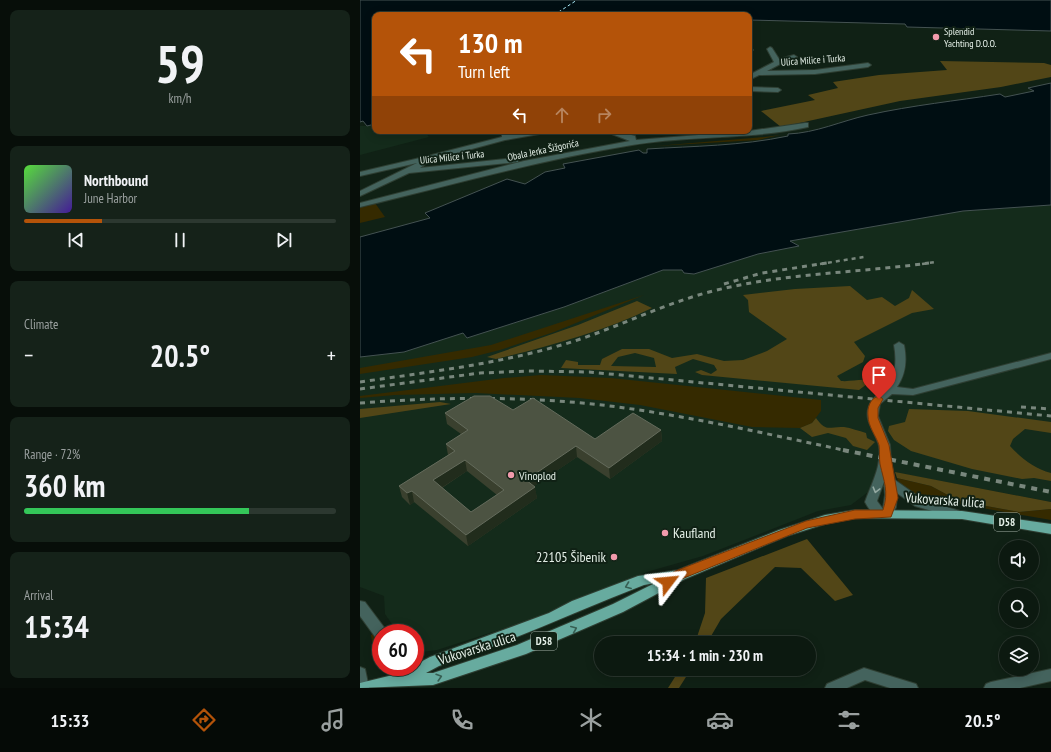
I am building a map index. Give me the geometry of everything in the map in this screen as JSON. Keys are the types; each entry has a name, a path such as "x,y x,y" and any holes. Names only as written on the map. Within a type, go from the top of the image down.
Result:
{"main road":[{"name":"Vukovarska ulica","path":"399,678 434,679 521,650 618,608 680,575 806,525 855,514 962,515 1051,529"},
{"name":"Vukovarska ulica","path":"399,678 435,661 463,652 554,617 578,605 643,580 680,575"},
{"name":"D58","path":"363,688 399,678"}],"street":[{"name":"Ulica Milice i Turka","path":"770,49 778,62"},
{"name":"Ulica Milice i Turka","path":"752,76 778,62 794,57"},
{"name":"Ulica Milice i Turka","path":"759,73 815,72 868,65"},
{"path":"752,89 778,90"},
{"name":"Obala Jerka Šižgorića","path":"752,132 805,125"},
{"name":"Ulica Milice i Turka","path":"360,194 428,158 505,134"},
{"path":"618,134 632,138 638,142 640,134"},
{"name":"Obala Jerka Šižgorića","path":"360,205 524,163 638,142 729,134"},
{"path":"360,174 428,158"},
{"name":"Ulica Milice i Turka","path":"405,171 518,160 524,163"},
{"path":"885,463 871,502 883,514 892,498 891,483 885,463 884,445 873,418 873,407 882,395 890,390 897,376 902,360 899,345"},
{"path":"890,390 913,392 1051,356"},
{"path":"891,483 919,503 962,515"},
{"path":"360,606 374,624"},
{"path":"360,673 363,688"},
{"path":"832,688 864,674 911,688"},
{"path":"991,688 1051,675"}],"shaded area":[{"path":"360,0 1051,0 1051,31 907,27 905,24 752,20 752,12 372,12 372,125 367,126 363,121 360,122"},
{"path":"940,61 1044,63 1051,65 1051,77 1001,87 900,101 781,127 761,111 815,100 808,95 838,88 833,82 879,75 947,70"},
{"path":"1051,83 1051,205 963,211 790,241 799,246 758,254 694,274 684,273 682,270 663,270 564,307 467,338 463,333 404,352 360,357 360,237 430,218 425,213 507,179 525,184 545,172 565,168 563,164 639,150 643,153 647,153 647,149 753,142 818,129 858,117 918,106 1000,94 1005,97 1034,91 1028,88"},
{"path":"360,126 372,126 372,134 426,134 429,137 360,155"},
{"path":"780,135 758,140 656,146 765,137"},
{"path":"375,203 385,217 360,223 360,207"},
{"path":"1051,205 1051,502 877,469 868,492 851,505 818,511 703,556 650,571 524,622 437,650 424,652 424,624 392,624 385,614 384,596 360,587 360,357 404,352 463,333 467,338 564,307 663,270 682,270 798,246 790,241 963,211"},
{"path":"850,286 867,300 882,297 895,306 909,298 912,290 934,309 912,313 854,342 865,356 863,362 837,376 841,381 871,381 859,390 702,375 695,372 701,370 711,374 717,370 714,365 693,359 675,367 677,374 561,368 566,360 578,362 578,365 600,365 602,359 622,349 649,349 672,358 697,354 724,361 743,360 767,351 787,339 749,312 748,300 743,295 795,289","holes":["635,353 654,358 656,367 611,366 618,357"]},
{"path":"644,295 554,332 500,350 472,357 360,374 360,368 491,345"},
{"path":"637,301 652,308 633,317 595,331 536,349 496,359 487,357 578,325"},
{"path":"541,375 611,378 821,400 821,411 812,423 800,428 752,427 640,405 579,398 476,393 395,395 360,398 360,396 504,378"},
{"path":"440,402 451,404 360,418 360,409"},
{"path":"909,409 968,411 1051,422 1051,433 1025,429 1013,439 1010,446 1029,462 1051,473 1051,481 1034,478 1022,479 972,469 911,451 894,440 888,431 889,426 905,422"},
{"path":"816,418 823,426 828,428 844,427 866,433 867,438 875,442 867,450 853,446 846,438 828,433 812,437 800,428 812,423"},
{"path":"895,472 1051,502 1051,509 1019,512 959,501 931,486 897,478"},
{"path":"897,478 931,486 959,501 1019,512 1051,509 1051,520 924,498 904,489"},
{"path":"807,539 853,595 835,601 801,568 775,567 721,619 711,636 697,636 705,613 706,578"},
{"path":"676,676 687,676 679,688 668,688"}],"building":[{"name":"Vinoplod","path":"474,396 490,396 513,410 533,398 595,439 633,413 661,430 609,468 576,446 526,480 535,487 466,535 412,491 407,493 399,486 455,451 446,444 468,430 445,413","holes":["465,460 504,490 471,512 433,480"]}],"ferry route":[{"path":"559,12 577,0"}],"railway":[{"path":"820,264 864,257"},
{"path":"927,263 935,262"},
{"path":"724,284 762,273 827,263"},
{"path":"360,382 463,367 540,351 584,338 694,296 740,285 767,280 927,263"},
{"path":"922,264 927,263"},
{"path":"360,389 480,373 528,371 589,372 1051,416"},
{"path":"360,403 481,398 572,402 633,409 695,419 848,451"},
{"path":"1021,407 1051,409"},
{"path":"843,450 1051,492"}],"place":[{"name":"Splendid Yachting D.O.O.","path":"936,37"},
{"name":"Vinoplod","path":"511,475"},
{"name":"Kaufland","path":"665,533"},
{"name":"22105 Šibenik","path":"614,557"}],"route":[{"path":"668,582 680,575 806,525 855,514 887,514 891,507 891,483 885,463 884,445 873,418 873,407 879,399"}]}
